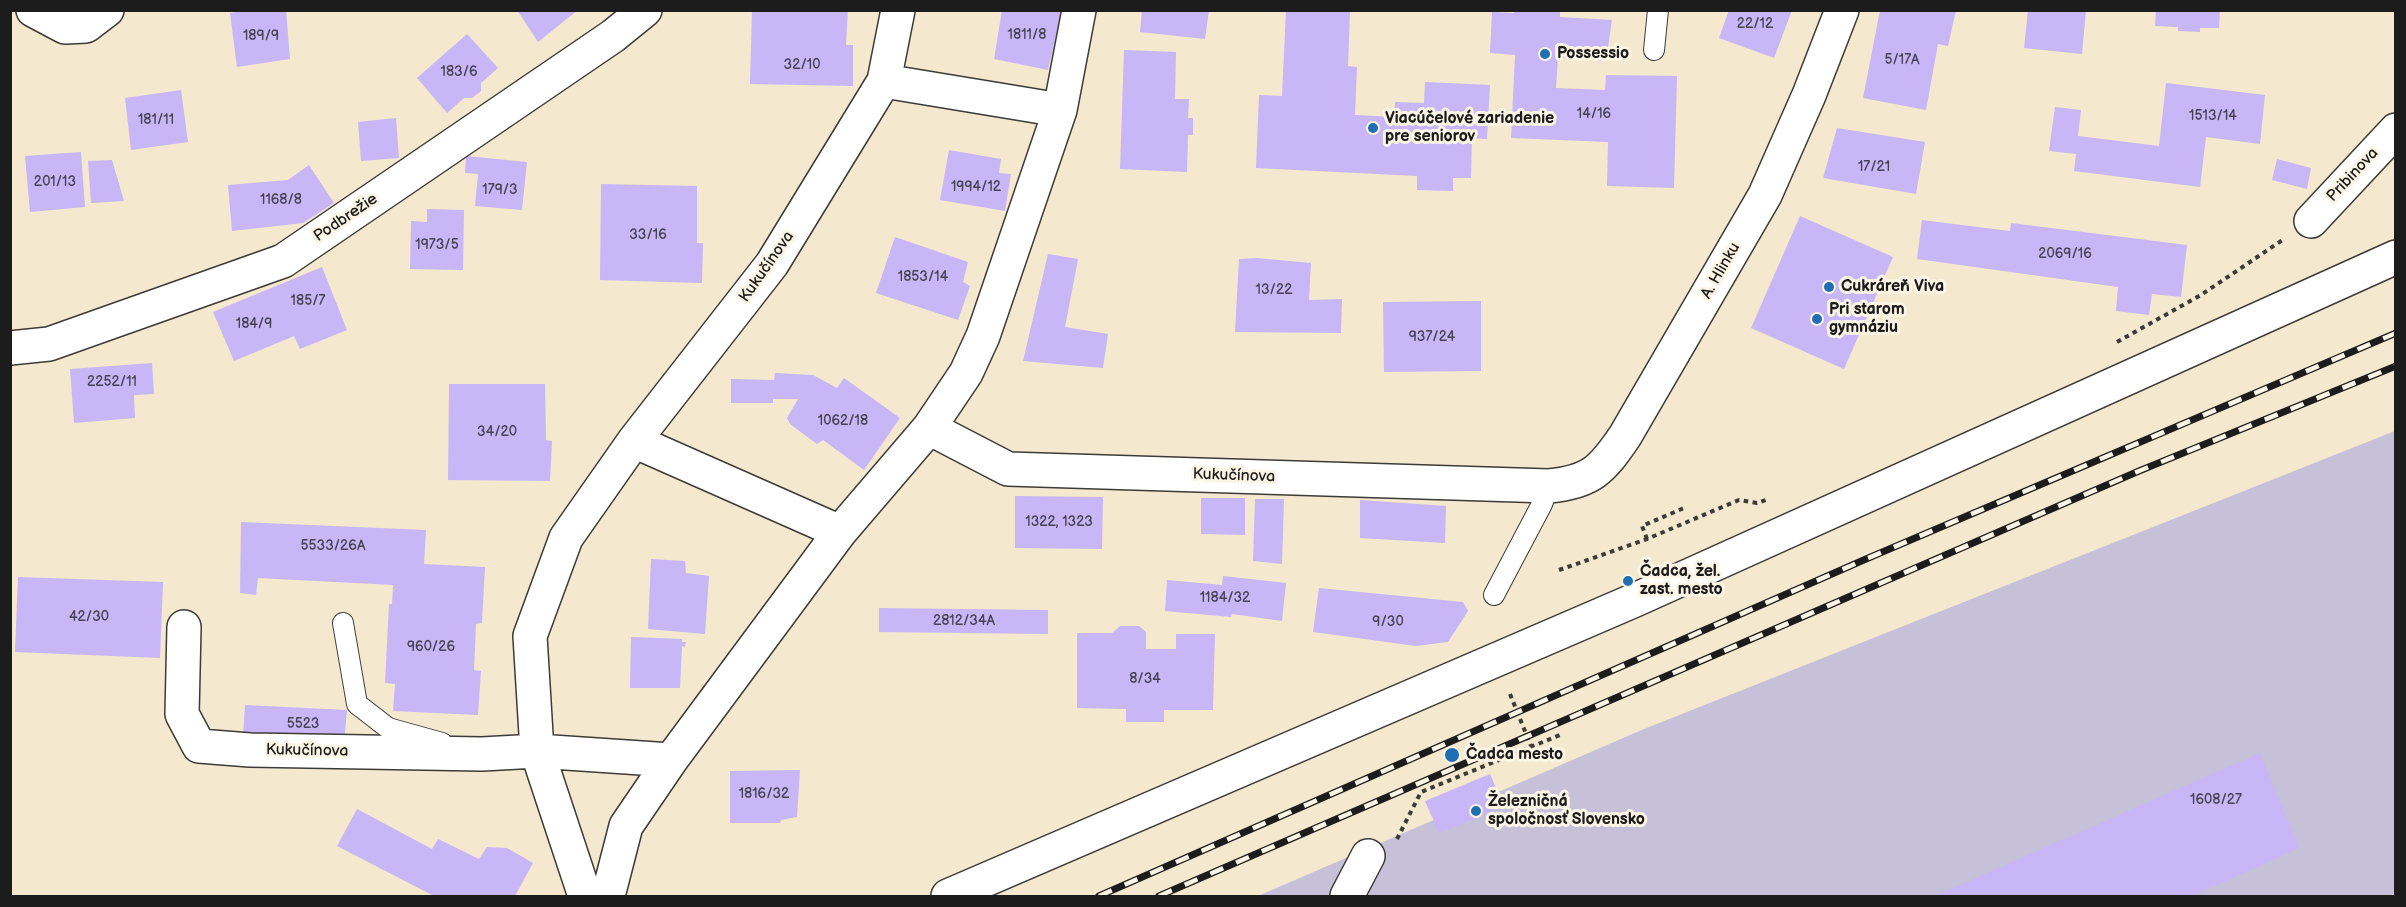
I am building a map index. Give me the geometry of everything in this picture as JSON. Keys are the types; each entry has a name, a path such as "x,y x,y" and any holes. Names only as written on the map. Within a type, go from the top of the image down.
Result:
{"street":[{"path":"33,10 64,27 86,26 107,10"},
{"name":"Podbrežie","path":"10,348 49,345 283,261 614,36 645,10"},
{"name":"Kukučínova","path":"585,897 537,752 530,636 566,538 633,441 772,264 884,81 898,10"},
{"path":"608,897 626,826 671,760 840,532 929,428 966,373 983,336 1060,110 1079,10"},
{"name":"A. Hlinku","path":"1549,486 1571,484 1586,479 1598,471 1625,436 1765,195 1809,95 1842,10"},
{"path":"884,81 1060,110"},
{"name":"Pribinova","path":"2310,221 2391,143"},
{"path":"948,897 1635,600 2396,257"},
{"name":"Kukučínova","path":"929,428 1008,469 1549,486"},
{"path":"633,441 840,532"},
{"name":"Kukučínova","path":"184,627 182,714 199,746 250,750 482,754 537,752 671,760"},
{"path":"1347,897 1382,850"}],"lane":[{"path":"1654,50 1658,10"},
{"path":"1494,596 1549,486"},
{"path":"343,623 357,705 388,728 482,754"}],"path":[{"path":"2113,344 2201,295 2310,221"},
{"path":"1559,570 1647,539 1739,500 1756,503 1778,496"},
{"path":"1647,539 1642,526 1684,508"},
{"path":"1510,694 1531,747"},
{"path":"1382,850 1421,792 1560,735"}],"shaded area":[{"path":"2395,431 2395,896 1258,896 1644,729"}],"building":[{"path":"249,10 286,10 290,59 237,67 230,13"},
{"path":"517,10 578,10 538,42"},
{"path":"752,10 848,10 846,45 853,45 853,86 750,84"},
{"path":"1002,10 1062,10 1048,70 994,59"},
{"path":"1142,10 1209,10 1205,39 1140,32"},
{"name":"Viacúčelové zariadenie pre seniorov","path":"1286,10 1350,10 1348,66 1357,67 1355,115 1394,117 1395,102 1424,103 1425,82 1490,85 1487,139 1472,138 1471,178 1453,178 1453,191 1417,190 1417,176 1256,168 1259,95 1282,96"},
{"path":"1514,10 1560,10 1560,17 1612,20 1606,61 1558,58 1556,88 1605,90 1606,75 1677,76 1674,188 1607,186 1608,142 1511,138 1515,55 1490,53 1492,12 1514,13"},
{"path":"1729,10 1792,10 1774,58 1719,38"},
{"path":"1880,10 1956,10 1948,46 1938,44 1926,110 1863,98"},
{"path":"2028,10 2086,10 2082,54 2024,48"},
{"path":"2156,10 2220,10 2219,28 2200,28 2200,32 2178,31 2178,27 2155,26"},
{"path":"467,34 498,68 481,83 481,91 472,98 464,98 447,113 417,78"},
{"path":"1124,50 1176,52 1175,99 1189,99 1188,118 1193,118 1193,135 1188,135 1187,172 1120,169"},
{"path":"2166,83 2265,95 2260,144 2206,137 2200,187 2074,171 2076,154 2049,151 2055,107 2081,110 2078,136 2159,146"},
{"path":"181,90 188,142 131,150 125,98"},
{"path":"396,118 399,158 361,161 358,122"},
{"path":"1837,128 1925,142 1916,194 1823,178"},
{"path":"949,150 1001,159 999,173 1011,174 1005,211 940,200"},
{"path":"81,152 85,207 30,212 25,156"},
{"path":"466,156 527,162 522,210 475,206 478,174 465,173"},
{"path":"2277,159 2311,168 2307,189 2272,180"},
{"path":"112,160 124,201 91,203 88,161"},
{"path":"309,165 334,203 303,223 232,231 228,185 288,180"},
{"path":"601,184 697,186 697,243 703,243 702,283 600,280"},
{"path":"427,209 464,210 463,270 410,269 411,221 427,222"},
{"path":"1800,216 1893,257 1844,369 1751,328"},
{"path":"1922,220 2010,231 2011,223 2187,245 2181,297 2152,294 2149,315 2116,311 2118,287 1917,259"},
{"path":"895,237 968,262 963,282 970,286 958,320 876,293"},
{"path":"1048,254 1078,259 1065,327 1108,334 1103,368 1023,361"},
{"path":"1256,258 1311,263 1309,300 1342,299 1341,333 1235,332 1239,259"},
{"path":"322,267 347,330 300,349 294,336 234,361 213,312"},
{"path":"1481,301 1481,371 1384,372 1383,302"},
{"path":"152,363 154,394 134,395 135,418 74,423 70,369"},
{"path":"775,373 813,375 837,388 844,378 900,418 864,470 823,440 817,444 790,424 787,418 798,399 773,399 773,403 731,403 731,379 774,380"},
{"path":"449,384 545,384 546,440 552,441 550,481 448,480"},
{"path":"1015,496 1103,497 1102,549 1015,548"},
{"path":"1201,498 1245,498 1245,535 1201,534"},
{"path":"1255,499 1284,499 1282,564 1253,561"},
{"path":"1360,500 1446,506 1445,543 1360,538"},
{"path":"241,522 426,530 424,564 485,567 482,623 476,624 474,670 481,671 478,715 393,711 395,684 385,683 389,604 392,604 393,585 258,578 256,595 240,593"},
{"path":"651,559 685,561 686,573 709,576 705,634 648,629"},
{"path":"1223,576 1286,583 1282,621 1232,614 1231,617 1165,611 1167,580 1222,585"},
{"path":"18,577 163,582 160,658 15,652"},
{"path":"1319,588 1463,602 1468,611 1448,642 1416,646 1313,632"},
{"path":"879,608 1048,610 1048,634 879,632"},
{"path":"1120,626 1139,626 1146,632 1146,649 1176,649 1176,634 1215,634 1213,710 1164,710 1164,722 1126,722 1126,709 1077,708 1077,633 1112,633"},
{"path":"631,637 682,639 682,642 686,642 685,647 682,646 680,688 630,688"},
{"path":"245,705 347,710 344,743 243,737"},
{"path":"2260,753 2299,848 2192,896 1935,896"},
{"path":"800,770 797,817 781,820 780,823 730,823 730,771"},
{"path":"1490,774 1504,806 1439,833 1425,801"},
{"path":"357,809 432,849 438,839 479,859 487,847 507,848 533,863 515,896 434,896 337,846"}],"railway":[{"path":"1099,896 1866,559 2396,333"},
{"path":"1159,896 2139,471 2396,366"}],"place":[{"name":"Possessio","path":"1545,54"},
{"name":"Viacúčelové zariadenie pre seniorov","path":"1373,128"},
{"name":"Cukráreň Viva","path":"1829,287"},
{"name":"Pri starom gymnáziu","path":"1817,319"},
{"name":"Čadca, žel. zast. mesto","path":"1628,581"},
{"name":"Čadca mesto","path":"1452,755"},
{"name":"Železničná spoločnosť Slovensko","path":"1476,811"}]}
